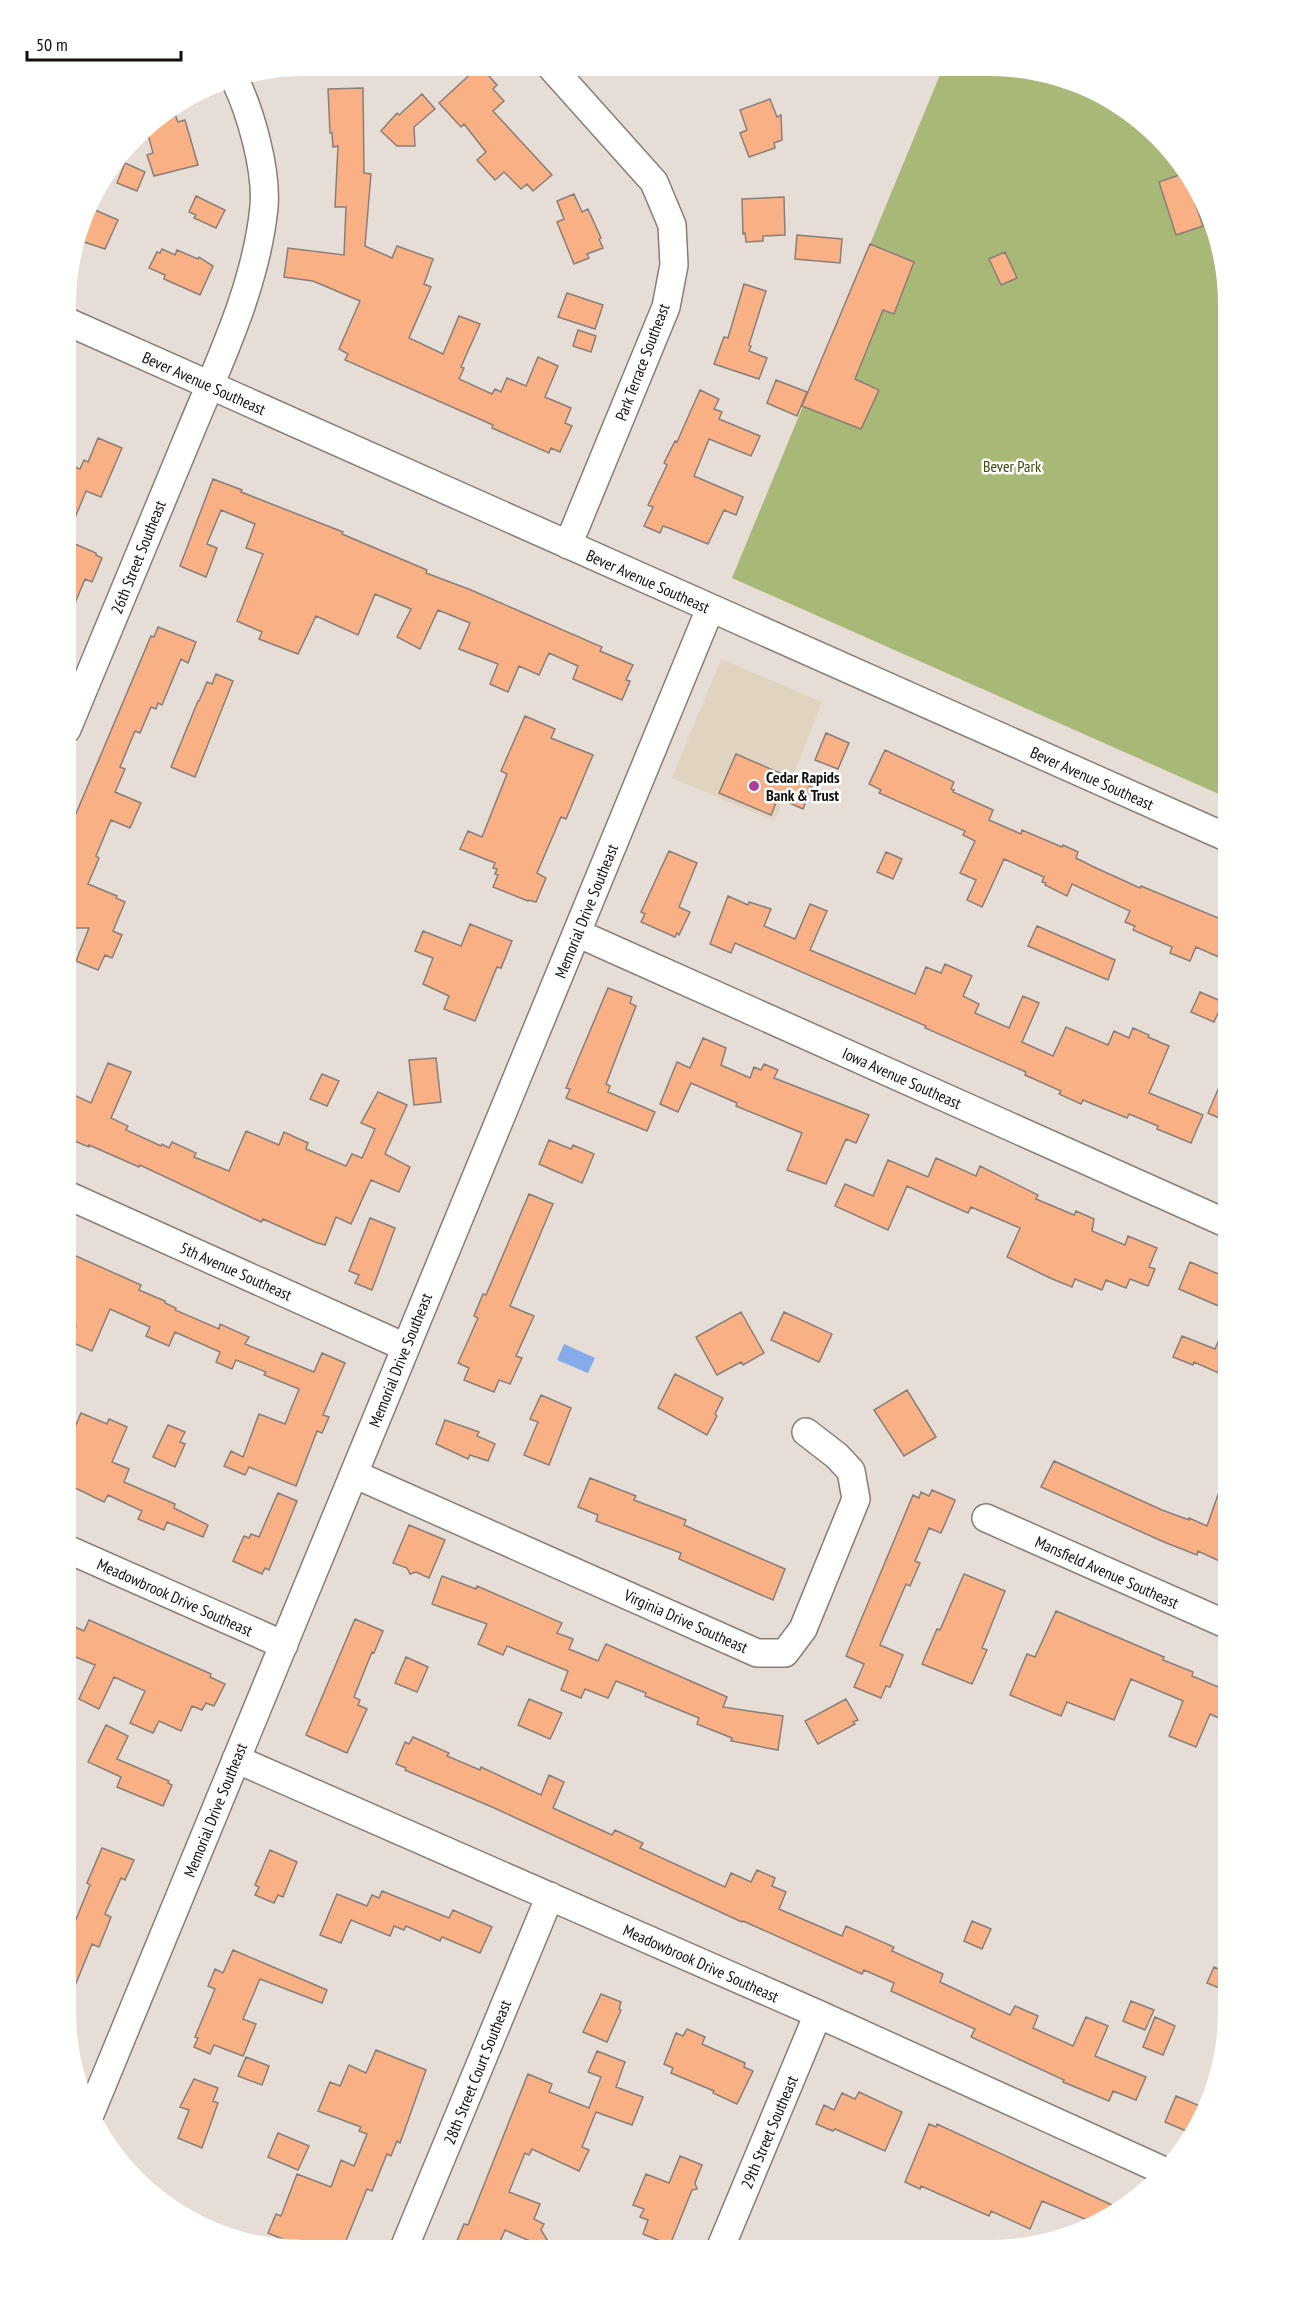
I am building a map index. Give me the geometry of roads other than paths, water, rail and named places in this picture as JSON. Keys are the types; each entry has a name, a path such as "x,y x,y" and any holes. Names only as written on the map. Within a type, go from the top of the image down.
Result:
{"street":[{"name":"Park Terrace Southeast","path":"559,76 654,182 672,225 674,265 666,307 568,545"},
{"name":"26th Street Southeast","path":"76,710 209,386 257,256 264,204 260,156 245,100 238,87"},
{"name":"Bever Avenue Southeast","path":"76,326 1218,834"},
{"name":"Memorial Drive Southeast","path":"95,2102 710,609"},
{"name":"Iowa Avenue Southeast","path":"577,933 1218,1220"},
{"name":"5th Avenue Southeast","path":"76,1200 405,1347"},
{"name":"Virginia Drive Southeast","path":"354,1474 757,1653 785,1653 803,1629 856,1499 851,1471 837,1456 806,1432"},
{"name":"Mansfield Avenue Southeast","path":"986,1518 1218,1621"},
{"name":"Meadowbrook Drive Southeast","path":"76,1553 284,1644"},
{"name":"Meadowbrook Drive Southeast","path":"236,1759 818,2014 1156,2167"},
{"name":"28th Street Court Southeast","path":"407,2240 550,1896"},
{"name":"29th Street Southeast","path":"724,2240 818,2014"}],"water":[{"path":"564,1344 595,1358 588,1373 557,1360"}],"place":[{"name":"Cedar Rapids Bank & Trust","path":"754,786"}],"park label":[{"name":"Bever Park","path":"1012,466"}]}
